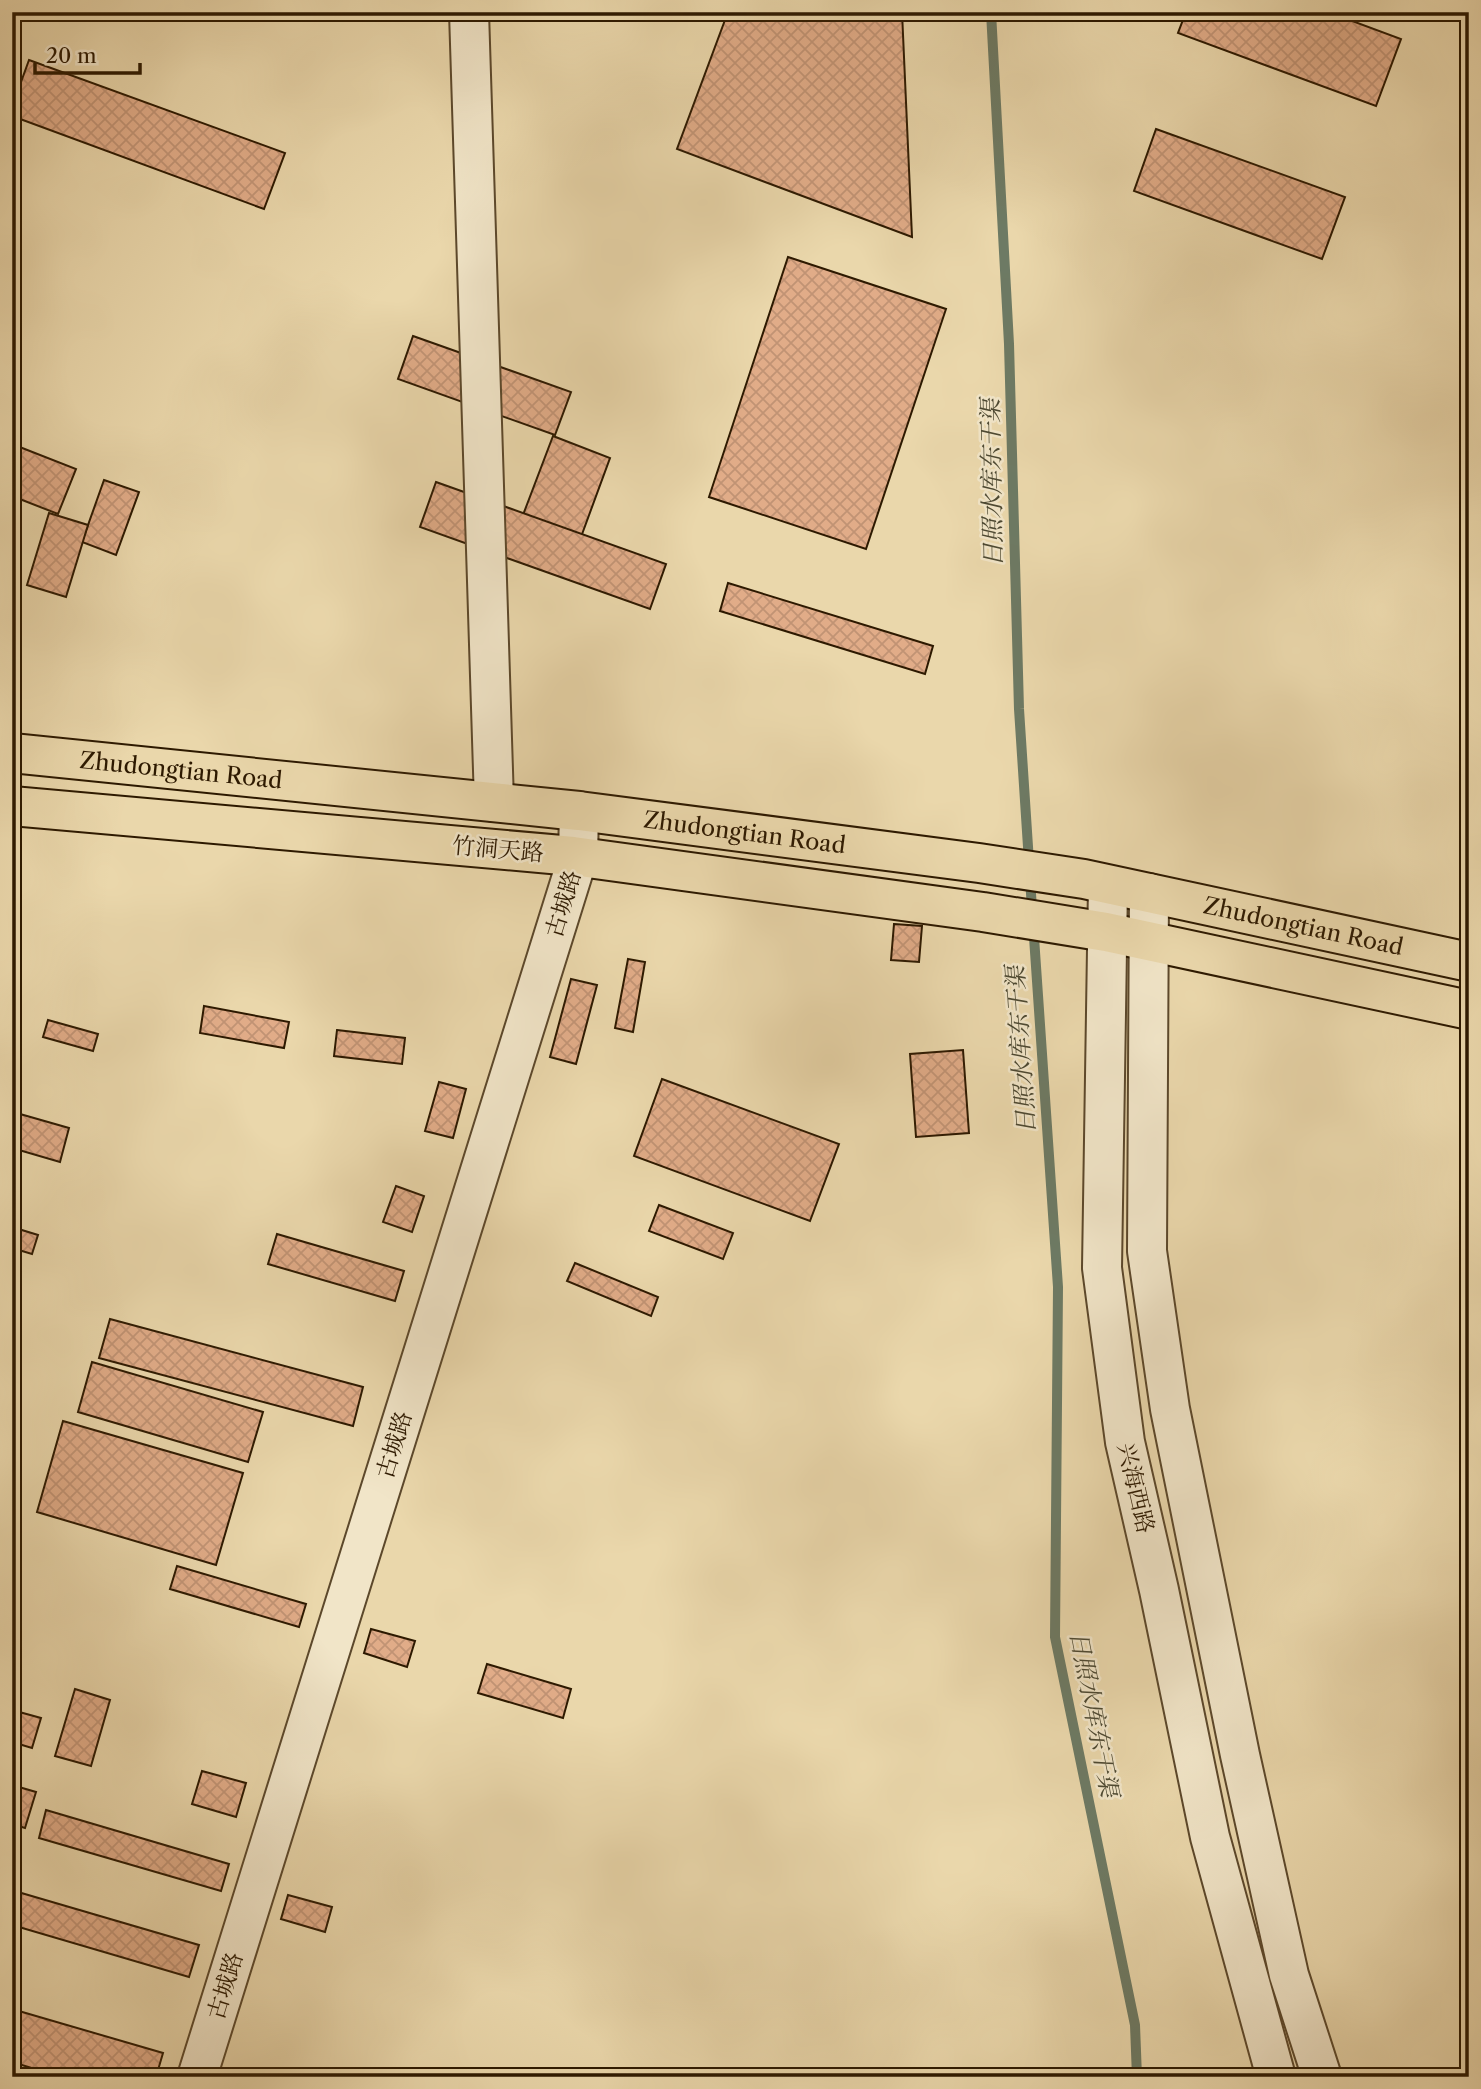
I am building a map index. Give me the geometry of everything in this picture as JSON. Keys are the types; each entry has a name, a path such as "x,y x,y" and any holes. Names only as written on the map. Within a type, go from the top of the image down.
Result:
{"main road":[{"name":"Zhudongtian Road","path":"12,753 579,811 979,863 1096,882 1469,962"},
{"name":"竹洞天路","path":"12,806 578,857 982,912"},
{"name":"Zhudongtian Road","path":"982,912 1092,929 1469,1010"}],"street":[{"path":"469,12 494,802"},
{"name":"古城路","path":"197,2077 578,857 579,811"},
{"name":"兴海西路","path":"1096,882 1092,929 1102,1268 1125,1442 1159,1590 1210,1838 1276,2077"},
{"name":"兴海西路","path":"1149,893 1147,1251 1170,1409 1240,1755 1286,1962 1322,2077"}],"building":[{"path":"728,12 902,12 912,237 677,149"},
{"path":"1186,12 1328,12 1401,39 1376,106 1178,33"},
{"path":"29,60 285,153 264,209 12,116 12,107"},
{"path":"1156,129 1345,197 1322,259 1134,191"},
{"path":"788,257 946,309 866,549 709,497"},
{"path":"413,336 571,392 555,435 398,379"},
{"path":"553,436 610,458 581,537 523,515"},
{"path":"12,444 76,469 58,514 12,496"},
{"path":"104,480 139,492 116,555 82,542"},
{"path":"436,482 666,564 650,609 420,527"},
{"path":"49,513 88,525 66,597 27,585"},
{"path":"728,583 933,646 925,674 720,611"},
{"path":"894,924 922,926 919,962 891,960"},
{"path":"628,959 645,962 633,1032 615,1028"},
{"path":"571,979 597,985 576,1064 550,1057"},
{"path":"204,1006 289,1022 284,1048 200,1033"},
{"path":"48,1020 98,1034 93,1051 43,1037"},
{"path":"337,1030 405,1038 402,1064 334,1056"},
{"path":"963,1050 969,1133 916,1137 910,1054"},
{"path":"662,1079 839,1144 810,1221 634,1156"},
{"path":"439,1082 466,1089 453,1138 425,1131"},
{"path":"13,1112 69,1128 60,1162 12,1148"},
{"path":"396,1186 424,1196 412,1232 383,1222"},
{"path":"659,1205 733,1233 723,1259 649,1231"},
{"path":"12,1227 38,1235 32,1254 12,1248"},
{"path":"277,1234 404,1271 395,1301 268,1264"},
{"path":"575,1263 658,1297 651,1316 567,1281"},
{"path":"110,1319 363,1387 353,1426 99,1358"},
{"path":"92,1362 263,1412 248,1462 78,1412"},
{"path":"63,1421 243,1473 216,1565 37,1512"},
{"path":"177,1566 306,1604 299,1627 170,1589"},
{"path":"371,1629 415,1641 407,1667 364,1653"},
{"path":"487,1664 571,1689 563,1718 478,1693"},
{"path":"75,1689 110,1700 91,1766 55,1756"},
{"path":"12,1710 41,1718 32,1748 12,1742"},
{"path":"202,1771 246,1783 236,1817 192,1804"},
{"path":"12,1785 36,1792 25,1828 12,1824"},
{"path":"46,1810 229,1864 221,1891 39,1838"},
{"path":"18,1892 199,1945 189,1977 12,1925 12,1912"},
{"path":"288,1895 332,1907 325,1932 281,1919"},
{"path":"12,2009 163,2053 156,2077 61,2077 12,2062"}],"waterway":[{"name":"日照水库东干渠","path":"991,12 1009,344 1019,709 1029,862"},
{"name":"日照水库东干渠","path":"1030,879 1058,1287 1055,1637 1135,2025 1137,2077"}]}
